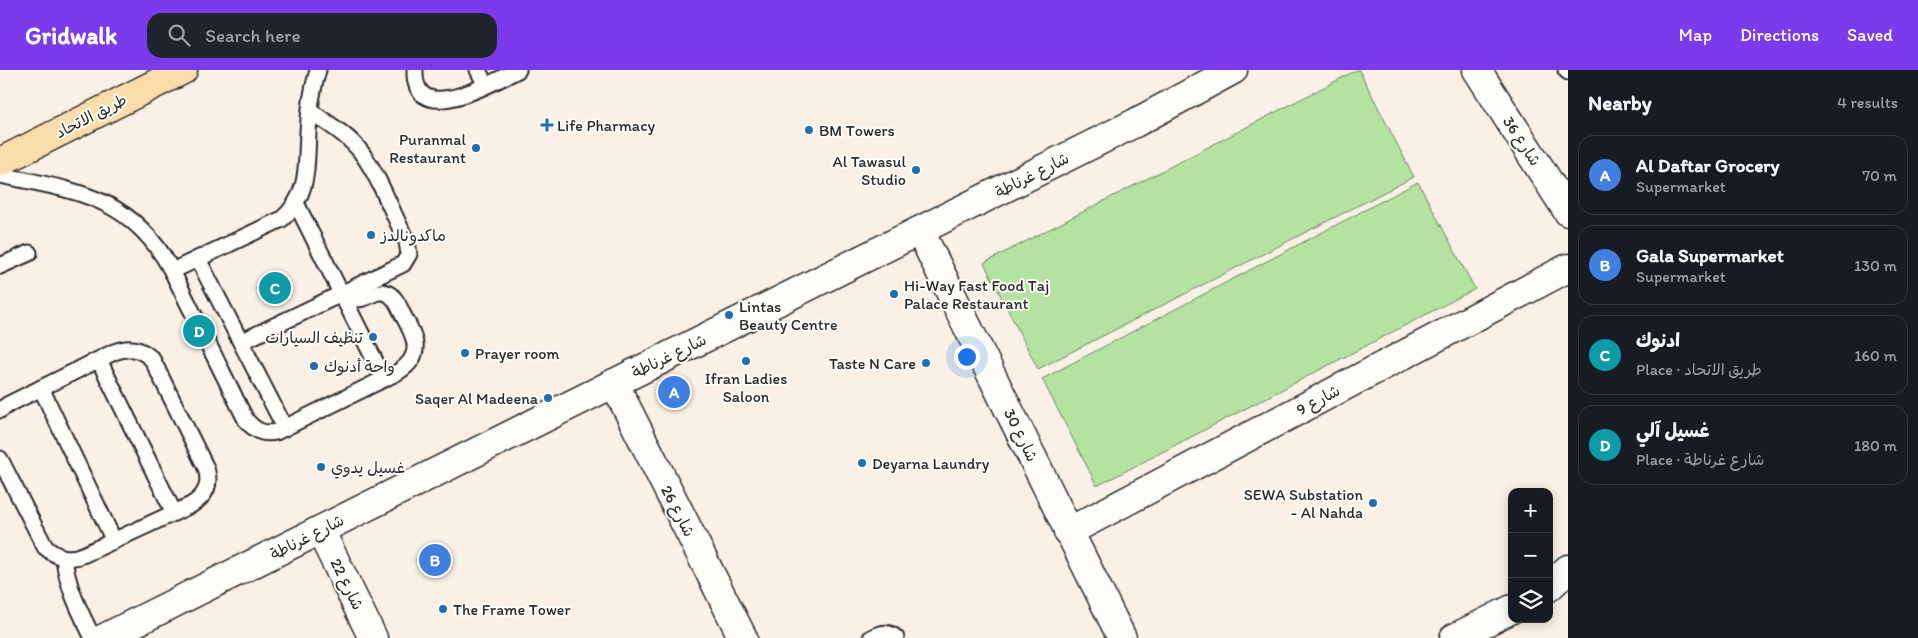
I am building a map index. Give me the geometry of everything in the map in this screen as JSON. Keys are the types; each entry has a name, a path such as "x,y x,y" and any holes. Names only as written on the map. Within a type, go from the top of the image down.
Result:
{"highway":[{"name":"طريق الاتحاد","path":"0,162 182,70"}],"street":[{"name":"شارع غرناطة","path":"104,638 1135,123 1233,70"},
{"name":"شارع 36","path":"1477,70 1568,212"},
{"name":"شارع 30","path":"920,231 1122,638"},
{"name":"شارع 9","path":"1068,532 1568,268"},
{"name":"شارع 26","path":"614,383 742,638"},
{"name":"شارع 22","path":"320,530 374,638"},
{"path":"1553,582 1568,569"},
{"path":"1454,638 1508,611"}],"lane":[{"path":"172,271 282,219 296,203 304,188 306,176 310,110 318,70"},
{"path":"415,70 416,84 421,91 428,96 440,100 459,97 518,70"},
{"path":"478,70 486,84"},
{"path":"241,342 403,264 409,254 408,248 370,167 360,152 348,139 310,110"},
{"path":"0,176 71,190 92,197 131,219 148,234 161,251 172,271 246,420 256,430 276,432 384,379 405,368 411,362 415,354 415,338 394,298 385,293 374,294 360,299 352,299 342,294"},
{"path":"296,203 384,379"},
{"path":"0,266 29,253"},
{"path":"198,259 285,428"},
{"path":"0,410 122,349 130,348 146,354 152,359 206,468 208,482 203,496 198,501 76,558 64,558 51,553 45,547 0,459"},
{"path":"100,360 174,513"},
{"path":"41,388 114,541"},
{"path":"64,558 69,586 92,638"},
{"path":"870,638 883,633 896,638"}],"green space":[{"path":"1359,70 1414,177 1038,369 984,263"},
{"path":"1418,182 1475,289 1097,486 1042,379"}],"place":[{"name":"Life Pharmacy","path":"547,125"},
{"name":"BM Towers","path":"809,130"},
{"name":"Puranmal Restaurant","path":"476,148"},
{"name":"Al Tawasul Studio","path":"916,170"},
{"name":"ماكدونالدز","path":"371,235"},
{"name":"ادنوك","path":"275,288"},
{"name":"Hi-Way Fast Food Taj Palace Restaurant","path":"894,294"},
{"name":"Lintas Beauty Centre","path":"729,315"},
{"name":"غسيل آلي","path":"199,331"},
{"name":"تنظيف السيارات","path":"373,337"},
{"name":"Prayer room","path":"465,353"},
{"name":"Ifran Ladies Saloon","path":"746,361"},
{"name":"Taste N Care","path":"926,363"},
{"name":"واحة أدنوك","path":"314,366"},
{"name":"Al Daftar Grocery","path":"674,392"},
{"name":"Saqer Al Madeena","path":"548,398"},
{"name":"Deyarna Laundry","path":"862,463"},
{"name":"غسيل يدوي","path":"321,467"},
{"name":"SEWA Substation - Al Nahda","path":"1373,503"},
{"name":"Gala Supermarket","path":"435,560"},
{"name":"The Frame Tower","path":"443,609"}]}
